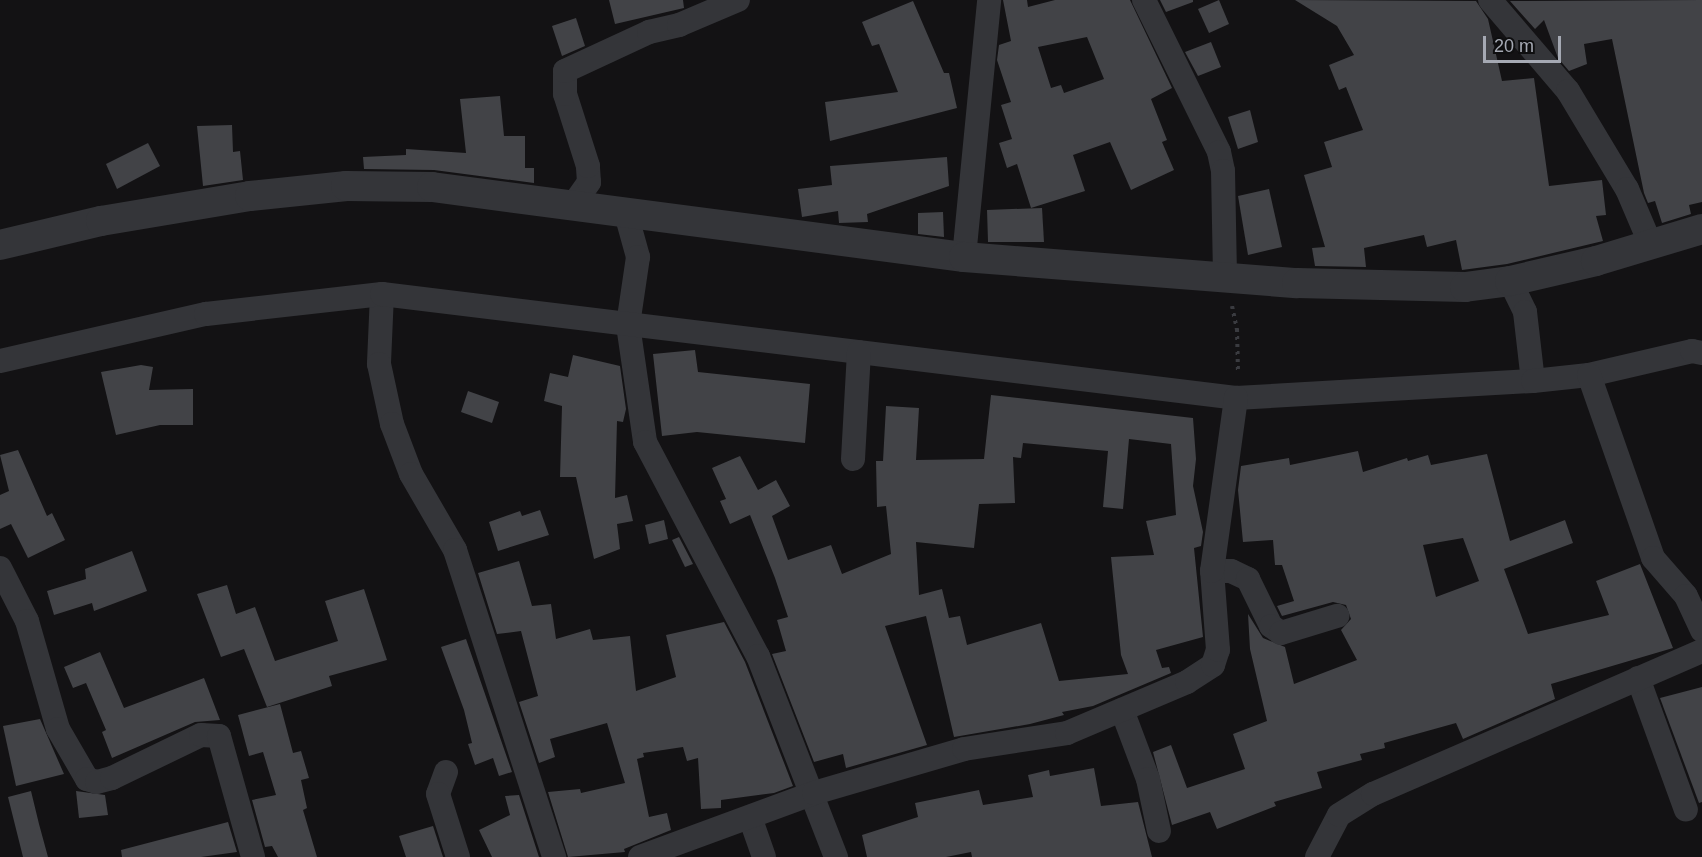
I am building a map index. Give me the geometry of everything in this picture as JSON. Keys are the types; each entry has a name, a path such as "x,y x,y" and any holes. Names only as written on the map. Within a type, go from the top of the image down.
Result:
{"street":[{"path":"573,205 589,182 588,166 565,94 565,71 649,32 679,25 738,0"},
{"path":"964,257 989,0"},
{"path":"1144,0 1219,152 1223,171 1225,275"},
{"path":"1490,0 1568,92 1627,189 1650,243"},
{"path":"0,245 101,221 250,196 346,186 432,187 625,210 964,257 1309,283 1465,287 1510,281 1596,261 1702,229"},
{"path":"625,210 638,256 630,317 645,441 758,656 814,793 836,857"},
{"path":"1510,281 1525,312 1533,370"},
{"path":"382,294 379,364 392,424 411,474 455,550 554,857"},
{"path":"0,361 206,314 382,294 630,317 859,352 1237,386 1533,370 1589,375 1692,351 1702,353"},
{"path":"853,459 859,352"},
{"path":"1589,375 1653,558 1686,596 1702,631"},
{"path":"640,857 814,793 964,749 1067,733 1187,682 1213,665 1218,650 1212,571 1237,386"},
{"path":"0,568 27,621 58,729 87,779 97,782 112,778 201,735 219,736 253,857"},
{"path":"1212,571 1231,571 1248,579 1271,626 1281,633 1337,616"},
{"path":"1317,857 1339,815 1373,794 1702,651"},
{"path":"1638,678 1686,810"},
{"path":"1122,710 1148,779 1159,831"},
{"path":"446,772 438,794 458,857"},
{"path":"750,817 764,857"}],"path":[{"path":"1237,386 1238,329"}],"building":[{"path":"609,0 683,0 684,8 615,24"},
{"path":"1003,0 1027,0 1028,7 1055,0 1130,0 1172,88 1151,99 1167,140 1162,142 1174,170 1131,190 1110,142 1073,155 1085,191 1031,208 1017,164 1007,168 999,143 1012,139 1001,105 1011,102 997,60 999,45 1011,41","holes":["1087,37 1104,79 1064,93 1061,85 1051,88 1038,47"]},
{"path":"1160,0 1193,0 1193,2 1166,12"},
{"path":"1219,0 1229,24 1209,33 1198,9"},
{"path":"1295,0 1476,1 1488,19 1502,81 1534,78 1549,186 1602,180 1606,215 1596,216 1603,241 1507,264 1462,270 1456,240 1427,247 1424,235 1364,248 1366,267 1315,266 1312,248 1325,247 1304,175 1332,167 1324,142 1363,130 1346,87 1339,90 1329,65 1354,55 1337,26"},
{"path":"1702,0 1702,202 1689,205 1691,214 1662,223 1655,201 1648,203 1644,193 1612,39 1584,44 1587,64 1569,71 1558,58 1544,20 1535,29 1510,1"},
{"path":"913,1 944,73 949,73 957,108 830,141 825,102 898,92 879,44 872,46 862,22"},
{"path":"576,18 585,46 562,56 552,26"},
{"path":"1211,42 1221,67 1198,76 1185,52"},
{"path":"500,96 504,136 525,136 525,168 534,168 534,183 434,170 364,169 363,157 406,155 406,149 466,153 460,99"},
{"path":"1250,110 1258,142 1238,149 1228,117"},
{"path":"232,125 233,152 240,151 243,180 203,186 197,126"},
{"path":"148,143 160,166 117,189 106,164"},
{"path":"947,157 949,186 867,214 868,222 839,223 838,211 802,217 798,189 832,185 830,166"},
{"path":"1269,189 1282,247 1248,255 1238,196"},
{"path":"1042,208 1044,242 988,242 987,210"},
{"path":"943,212 944,237 918,234 918,213"},
{"path":"695,350 698,372 810,384 805,443 697,432 662,436 653,354"},
{"path":"573,355 620,366 626,409 623,422 617,421 615,498 627,495 633,521 617,524 620,549 594,559 576,477 560,477 562,406 544,401 550,373 568,377"},
{"path":"141,365 153,367 149,390 193,389 193,425 160,425 116,435 101,372"},
{"path":"468,391 499,402 492,423 461,412"},
{"path":"991,395 1193,418 1196,459 1193,486 1203,532 1201,546 1194,548 1203,637 1156,650 1162,668 1169,667 1171,673 1093,706 1062,712 1064,715 1030,724 954,737 926,616 885,626 927,745 846,768 843,754 814,762 772,654 786,651 777,620 788,617 775,578 750,515 730,524 720,501 726,499 712,468 740,456 758,490 776,480 790,506 772,516 788,560 831,545 842,574 891,554 886,506 877,507 876,461 883,461 886,406 919,408 916,460 984,459","holes":["1129,439 1171,444 1176,515 1146,521 1154,555 1111,557 1121,655 1128,674 1059,681 1041,623 967,645 960,616 949,618 942,589 919,595 916,542 974,548 979,504 1015,503 1013,457 1021,458 1023,443 1108,451 1103,507 1123,509"]},
{"path":"18,450 47,516 52,513 65,540 28,558 11,524 0,529 0,495 9,491 0,455"},
{"path":"1358,451 1363,472 1407,458 1408,461 1428,455 1431,465 1487,454 1510,541 1565,520 1573,543 1504,569 1528,634 1609,615 1596,581 1640,564 1673,648 1551,684 1555,699 1463,739 1456,723 1384,743 1385,748 1360,754 1362,760 1317,772 1322,788 1274,802 1276,806 1217,829 1210,812 1172,825 1153,752 1171,745 1187,788 1245,769 1233,734 1267,721 1250,649 1248,614 1263,638 1285,647 1294,684 1357,660 1341,630 1351,619 1346,605 1333,602 1282,616 1277,606 1294,601 1282,565 1275,565 1273,540 1243,542 1238,490 1241,466 1289,458 1290,465","holes":["1463,538 1479,581 1436,597 1423,545"]},
{"path":"540,510 549,535 498,551 489,522 520,511 522,516"},
{"path":"664,520 668,539 649,544 645,525"},
{"path":"679,537 693,564 685,567 672,540"},
{"path":"132,551 147,591 94,611 92,603 54,615 47,591 86,579 85,569"},
{"path":"519,561 532,606 551,604 556,639 590,629 593,640 630,636 636,691 676,677 666,635 724,622 745,662 793,786 774,793 721,800 721,808 701,809 698,758 687,761 683,747 643,753 644,757 637,759 649,817 667,813 671,830 624,849 625,852 568,857 548,792 580,789 581,793 625,783 607,723 550,739 555,757 539,763 519,702 538,696 521,631 497,634 478,573"},
{"path":"227,585 236,614 255,607 275,661 338,641 325,601 364,589 387,660 329,676 332,686 267,707 244,649 221,657 197,594"},
{"path":"466,639 512,772 499,776 493,758 475,765 468,744 472,743 464,710 441,647"},
{"path":"100,652 124,708 204,678 220,720 195,722 112,758 102,732 106,730 86,683 73,688 64,667"},
{"path":"1702,687 1702,802 1699,803 1660,698"},
{"path":"280,704 293,753 301,751 309,778 301,780 307,808 303,810 317,857 278,857 272,846 265,847 252,800 276,795 263,752 249,756 238,715"},
{"path":"40,719 64,774 16,786 3,726"},
{"path":"1094,768 1101,806 1138,802 1152,857 972,857 971,852 946,857 867,857 862,835 918,817 915,803 979,790 983,805 1033,797 1028,775 1049,770 1050,776"},
{"path":"31,791 48,857 23,857 8,797"},
{"path":"76,791 105,795 108,815 79,818"},
{"path":"519,795 539,857 492,857 479,830 510,815 505,796"},
{"path":"228,822 237,852 201,857 122,857 121,850"},
{"path":"433,826 443,857 406,857 399,836"}]}
